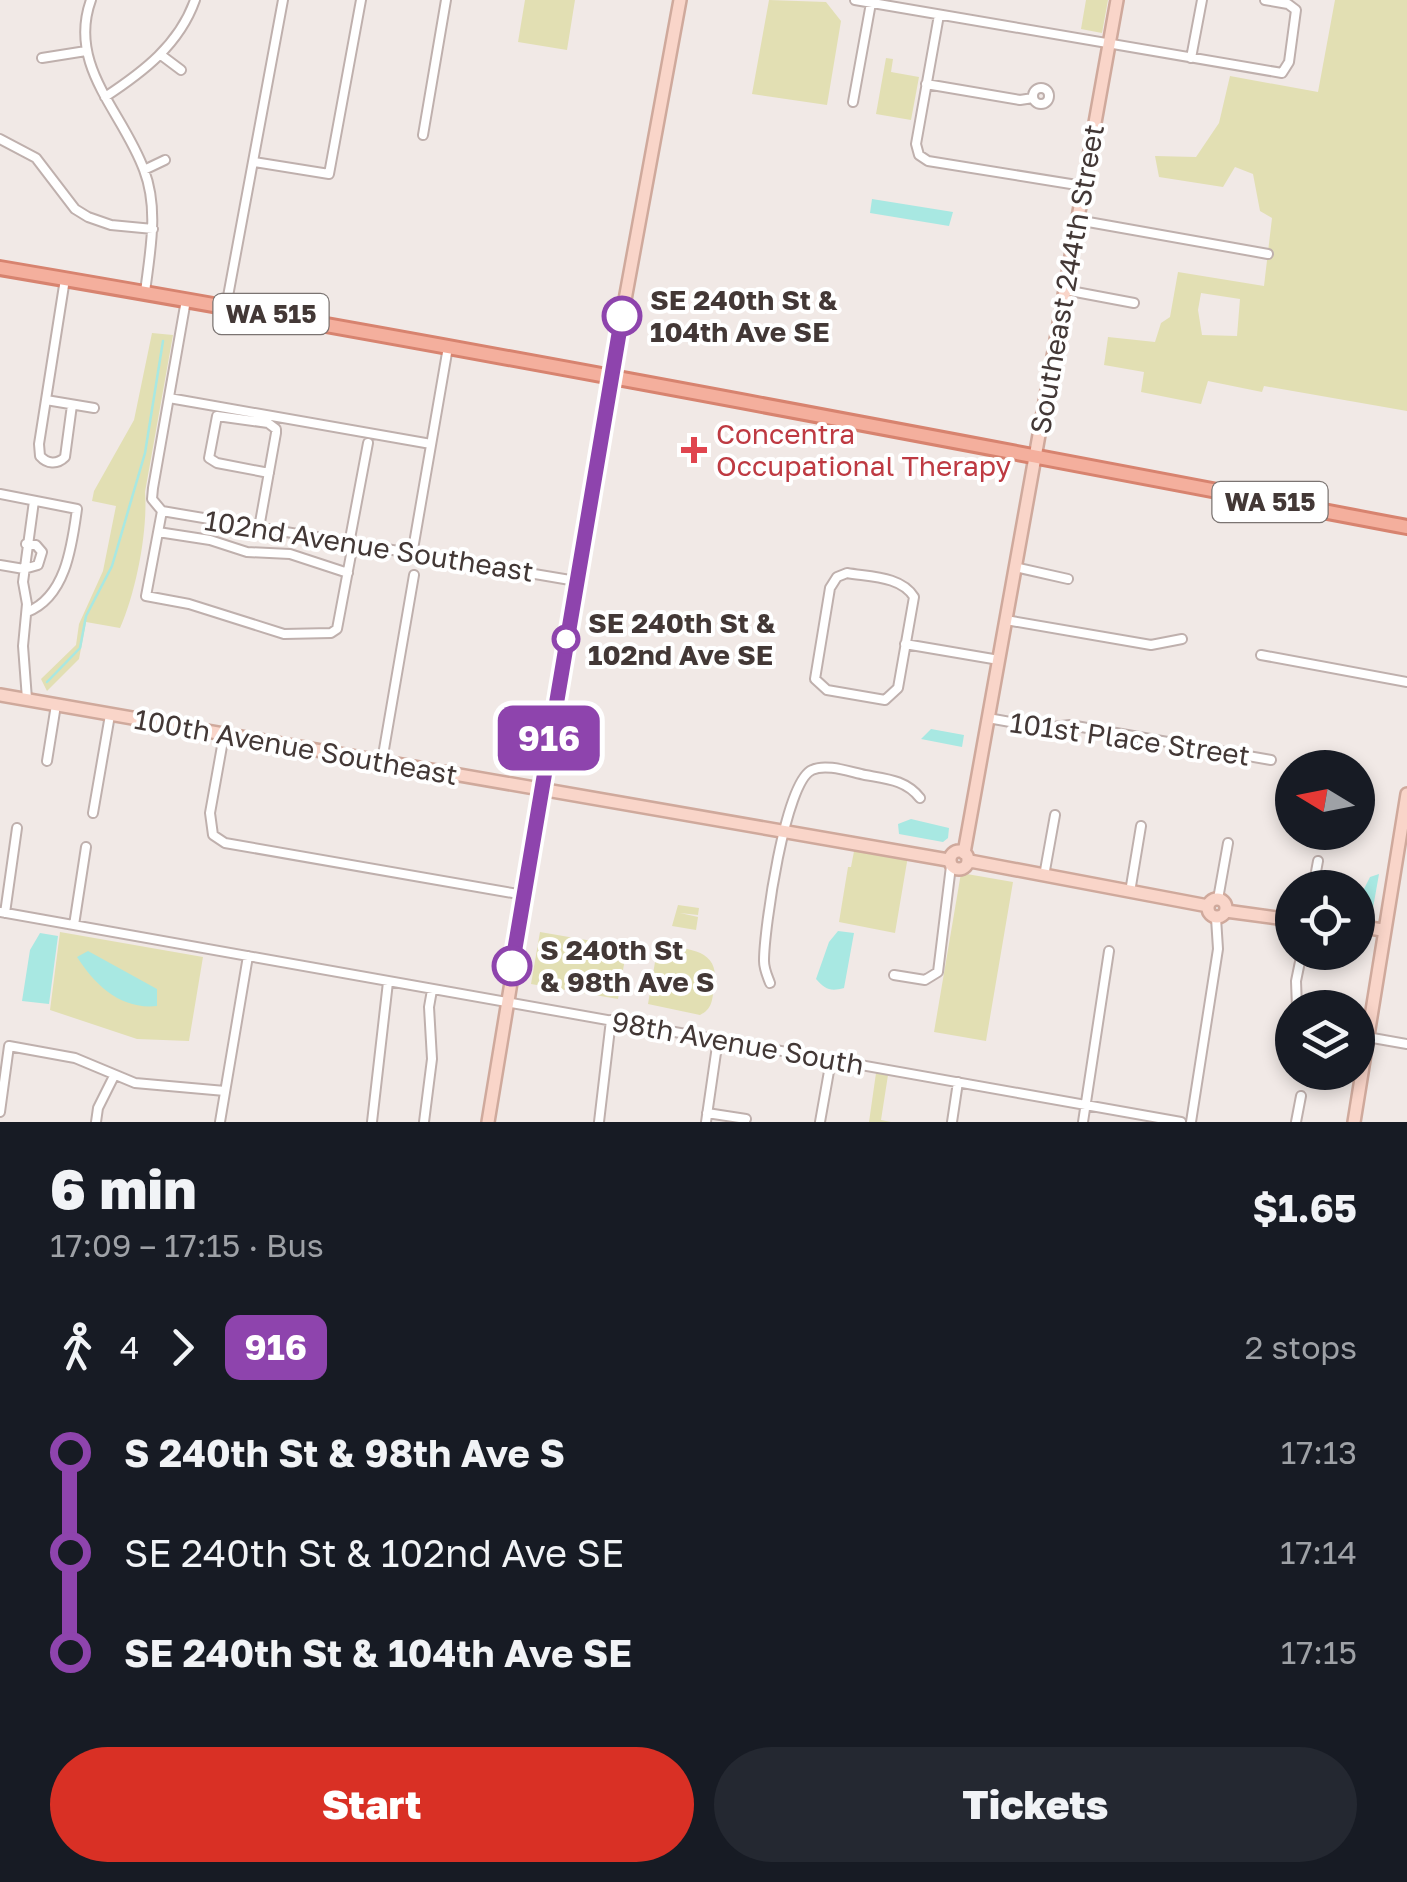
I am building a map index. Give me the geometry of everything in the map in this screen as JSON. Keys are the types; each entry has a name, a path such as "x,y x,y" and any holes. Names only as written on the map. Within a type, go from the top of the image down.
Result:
{"main road":[{"name":"WA 515","path":"0,268 448,346 1407,527"}],"street":[{"path":"92,0 85,26 91,70 144,170 153,229 146,292"},
{"path":"105,97 162,55 195,0"},
{"path":"226,307 283,0"},
{"path":"254,162 329,174 361,0"},
{"path":"423,135 446,0"},
{"path":"488,1122 610,376 680,0"},
{"path":"856,0 1282,74 1289,62 1296,10 1288,4 1265,0"},
{"name":"Southeast 244th Street","path":"967,857 988,718 1117,0"},
{"path":"1191,58 1202,0"},
{"path":"853,102 871,3"},
{"path":"939,15 916,144 919,156 928,161 1084,186"},
{"path":"42,58 86,51"},
{"path":"162,55 181,70"},
{"path":"926,84 1020,100 1033,98"},
{"path":"0,140 36,158 72,205 100,222 153,229"},
{"path":"144,170 166,160"},
{"path":"63,215 72,205"},
{"path":"1078,220 1268,254"},
{"path":"65,278 38,450 51,463 65,457 72,405"},
{"path":"1065,290 1134,303"},
{"path":"186,300 152,499 162,511 146,596 190,604 284,634 331,633 336,629 348,572 368,443"},
{"path":"382,761 448,346"},
{"path":"169,398 432,444"},
{"path":"46,400 94,408"},
{"path":"259,528 269,473 276,429 221,415 216,418 209,453 213,462 269,473"},
{"path":"0,494 77,509 70,560 42,607 27,612"},
{"path":"27,700 24,570 34,501"},
{"name":"102nd Avenue Southeast","path":"162,511 351,544 415,563 576,581"},
{"path":"158,532 210,540 248,552 290,554 348,572"},
{"path":"0,565 24,570 38,565 42,557 40,548 26,544"},
{"path":"11,567 25,558"},
{"path":"1015,567 1068,579"},
{"path":"847,573 907,587 914,600 906,644 898,688 890,698 878,700 818,685 815,673 830,588 837,577 847,573"},
{"path":"1006,620 1151,645 1182,640"},
{"path":"906,644 999,660"},
{"path":"1260,655 1407,682"},
{"name":"100th Avenue Southeast","path":"0,694 950,863"},
{"path":"47,761 56,705"},
{"path":"93,812 110,715"},
{"name":"101st Place Street","path":"988,718 1044,728 1070,726 1270,760"},
{"path":"224,735 210,820 213,835 225,843 524,895"},
{"path":"770,983 764,958 783,832 798,786 809,772 824,768 900,782 920,798"},
{"path":"1374,990 1382,930 1398,874 1407,794"},
{"path":"1044,876 1055,815"},
{"path":"1130,892 1141,826"},
{"path":"2,912 17,828"},
{"path":"1192,1122 1218,949 1217,908 1228,844"},
{"path":"74,925 86,847"},
{"path":"894,975 925,980 938,972 950,863 967,857 1044,876 1275,917"},
{"path":"1316,870 1318,861"},
{"name":"98th Avenue South","path":"2,912 1181,1122"},
{"path":"1375,929 1382,930"},
{"path":"1083,1122 1109,951"},
{"path":"220,1122 248,956"},
{"path":"372,1122 388,982"},
{"path":"424,1122 432,1058 432,990"},
{"path":"599,1122 611,1020"},
{"path":"1375,1038 1407,1044"},
{"path":"718,1040 706,1117 746,1119"},
{"path":"0,1112 9,1046 75,1058 136,1083 225,1091"},
{"path":"820,1122 831,1060"},
{"path":"96,1122 98,1108 114,1076"},
{"path":"952,1122 958,1082"},
{"path":"1354,1122 1359,1090"},
{"path":"1296,1122 1301,1096"}],"shaded area":[{"path":"525,0 575,0 567,50 518,42"},
{"path":"769,0 826,2 841,21 827,105 752,94"},
{"path":"1086,0 1108,0 1102,33 1081,29"},
{"path":"1335,0 1407,0 1407,411 1264,386 1262,392 1208,381 1201,404 1141,392 1144,372 1104,365 1108,337 1155,342 1161,323 1170,317 1178,272 1264,286 1272,218 1260,211 1253,174 1235,167 1223,187 1159,177 1155,156 1196,157 1219,123 1230,76 1318,92","holes":["1201,293 1240,299 1237,336 1202,335 1198,310"]},
{"path":"886,58 893,59 891,72 919,77 911,120 876,114"},
{"path":"152,333 173,335 145,492 143,543 131,597 120,628 86,622 79,659 47,691 41,679 76,645 79,624 103,571 116,506 92,501 94,491 134,420"},
{"path":"855,846 908,856 895,933 839,922"},
{"path":"961,873 1013,882 986,1041 934,1032"},
{"path":"678,905 699,908 698,915 680,913 698,917 696,930 672,926"},
{"path":"60,932 203,957 189,1041 137,1039 50,1010"},
{"path":"540,932 627,947 618,999 531,984"},
{"path":"658,944 700,953 713,965 713,997 704,1013 648,1004"},
{"path":"876,1073 888,1075 881,1120 891,1122 869,1122"}],"water":[{"path":"872,199 953,212 949,226 870,213"},
{"path":"931,729 964,735 962,747 921,739"},
{"path":"911,819 949,828 948,838 943,842 899,834 898,824"},
{"path":"838,931 854,933 844,988 831,990 816,979 829,942"},
{"path":"40,933 58,936 49,1004 22,1001 30,950"},
{"path":"88,951 157,989 157,1006 132,1004 110,994 77,957"}],"waterway":[{"path":"47,682 80,648 86,616 112,566 145,453 163,341"}],"bus line":[{"name":"916","path":"512,966 622,316"}],"place":[{"name":"SE 240th St & 104th Ave SE","path":"622,316"},
{"name":"Concentra Occupational Therapy","path":"694,450"},
{"name":"SE 240th St & 102nd Ave SE","path":"566,639"},
{"name":"S 240th St & 98th Ave S","path":"512,966"}]}
